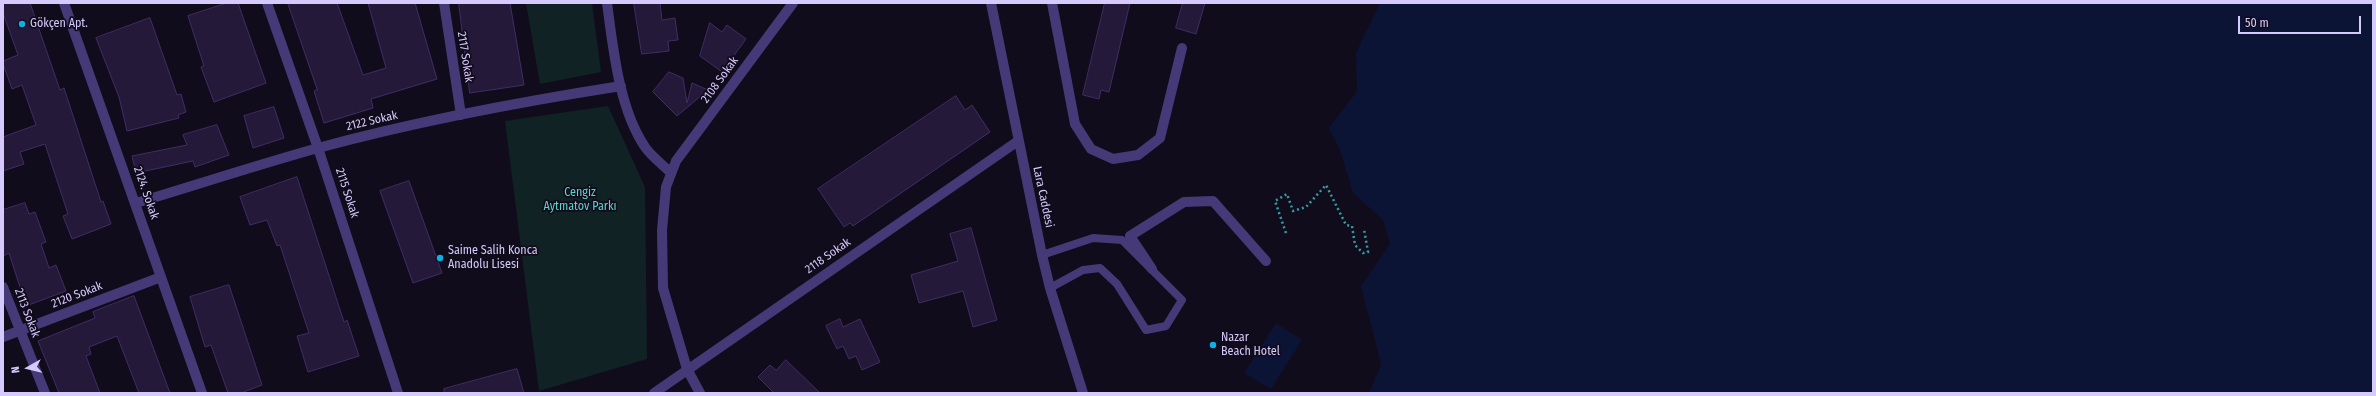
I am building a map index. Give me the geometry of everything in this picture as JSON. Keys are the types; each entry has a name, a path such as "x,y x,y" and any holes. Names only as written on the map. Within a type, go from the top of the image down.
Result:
{"street":[{"name":"2124. Sokak","path":"64,3 202,393"},
{"name":"2115 Sokak","path":"267,3 318,148 398,393"},
{"name":"2117 Sokak","path":"444,3 461,116"},
{"path":"607,3 616,73 630,115 645,147 671,173"},
{"name":"2108 Sokak","path":"700,393 687,369 663,288 662,230 666,187 676,160 793,3"},
{"name":"Lara Caddesi","path":"991,3 1042,255 1050,288 1082,393"},
{"path":"1052,3 1075,124 1091,149 1113,159 1138,155 1160,138 1182,48"},
{"name":"2122 Sokak","path":"136,203 318,148 399,128 522,102 620,86"},
{"name":"2118 Sokak","path":"654,393 1018,142"},
{"path":"1152,269 1130,236 1184,202 1213,201 1266,261"},
{"name":"2120 Sokak","path":"3,337 161,277"},
{"name":"2113 Sokak","path":"3,287 44,393"}],"lane":[{"path":"1042,255 1093,238 1122,240 1182,300 1166,326 1146,330 1118,284 1100,268 1083,270 1050,288"}],"path":[{"path":"1286,233 1275,201 1287,194 1293,211 1306,207 1326,185 1346,224 1352,226 1355,245 1363,253 1368,252 1364,228"}],"green space":[{"path":"526,3 592,3 601,72 540,84"},
{"name":"Cengiz Aytmatov Parkı","path":"608,106 645,187 647,359 539,391 505,121"}],"water":[{"path":"1380,3 2373,3 2373,393 1369,393 1381,364 1361,286 1390,244 1383,220 1353,193 1340,150 1329,128 1357,91 1356,53"},
{"path":"1276,323 1302,340 1271,389 1244,373"}],"building":[{"path":"3,3 30,3 60,90 64,88 101,202 103,201 111,224 72,239 63,216 68,214 45,144 20,152 24,164 3,171 3,137 36,125 22,85 12,89 3,64 3,61 18,55 3,13"},
{"path":"227,3 238,3 266,83 214,102 201,67 204,66 188,16"},
{"path":"288,3 337,3 363,75 386,68 368,3 415,3 437,79 371,99 373,108 324,123 314,91 317,90"},
{"path":"459,3 510,3 524,85 470,93"},
{"path":"634,3 660,3 662,20 675,18 678,40 668,41 669,51 642,54"},
{"path":"1105,3 1130,3 1109,92 1101,90 1099,99 1083,95"},
{"path":"1183,3 1205,3 1196,34 1176,28"},
{"path":"150,18 177,95 181,94 186,112 178,115 179,118 127,131 119,97 96,38"},
{"path":"710,23 722,32 727,25 746,39 722,72 700,56"},
{"path":"669,72 683,78 687,103 692,83 708,90 677,116 653,92"},
{"path":"956,96 965,110 972,105 990,132 853,226 850,223 844,227 818,189"},
{"path":"274,107 284,138 253,148 244,116"},
{"path":"217,125 229,155 195,167 193,161 136,173 132,156 187,145 183,135"},
{"path":"297,177 344,322 347,320 359,356 308,372 297,336 309,333 280,245 277,246 267,220 250,225 240,197"},
{"path":"409,181 442,273 413,283 380,191"},
{"path":"25,203 29,214 35,212 46,242 41,244 49,268 56,265 66,291 26,306 9,253 3,256 3,210"},
{"path":"971,228 997,320 973,327 963,291 919,303 911,275 958,261 950,234"},
{"path":"229,285 262,385 241,393 228,393 211,345 205,347 190,297"},
{"path":"134,296 170,393 139,393 117,336 89,347 91,354 86,356 100,393 59,393 38,341 95,318 93,312"},
{"path":"840,319 843,327 860,319 880,362 862,370 856,356 849,359 843,346 837,349 826,326"},
{"path":"786,360 820,393 774,393 758,377 770,365 776,370"},
{"path":"517,369 524,393 444,393 444,389"}],"place":[{"name":"Gökçen Apt.","path":"22,24"},
{"name":"Saime Salih Konca Anadolu Lisesi","path":"440,258"},
{"name":"Nazar Beach Hotel","path":"1213,345"}]}
